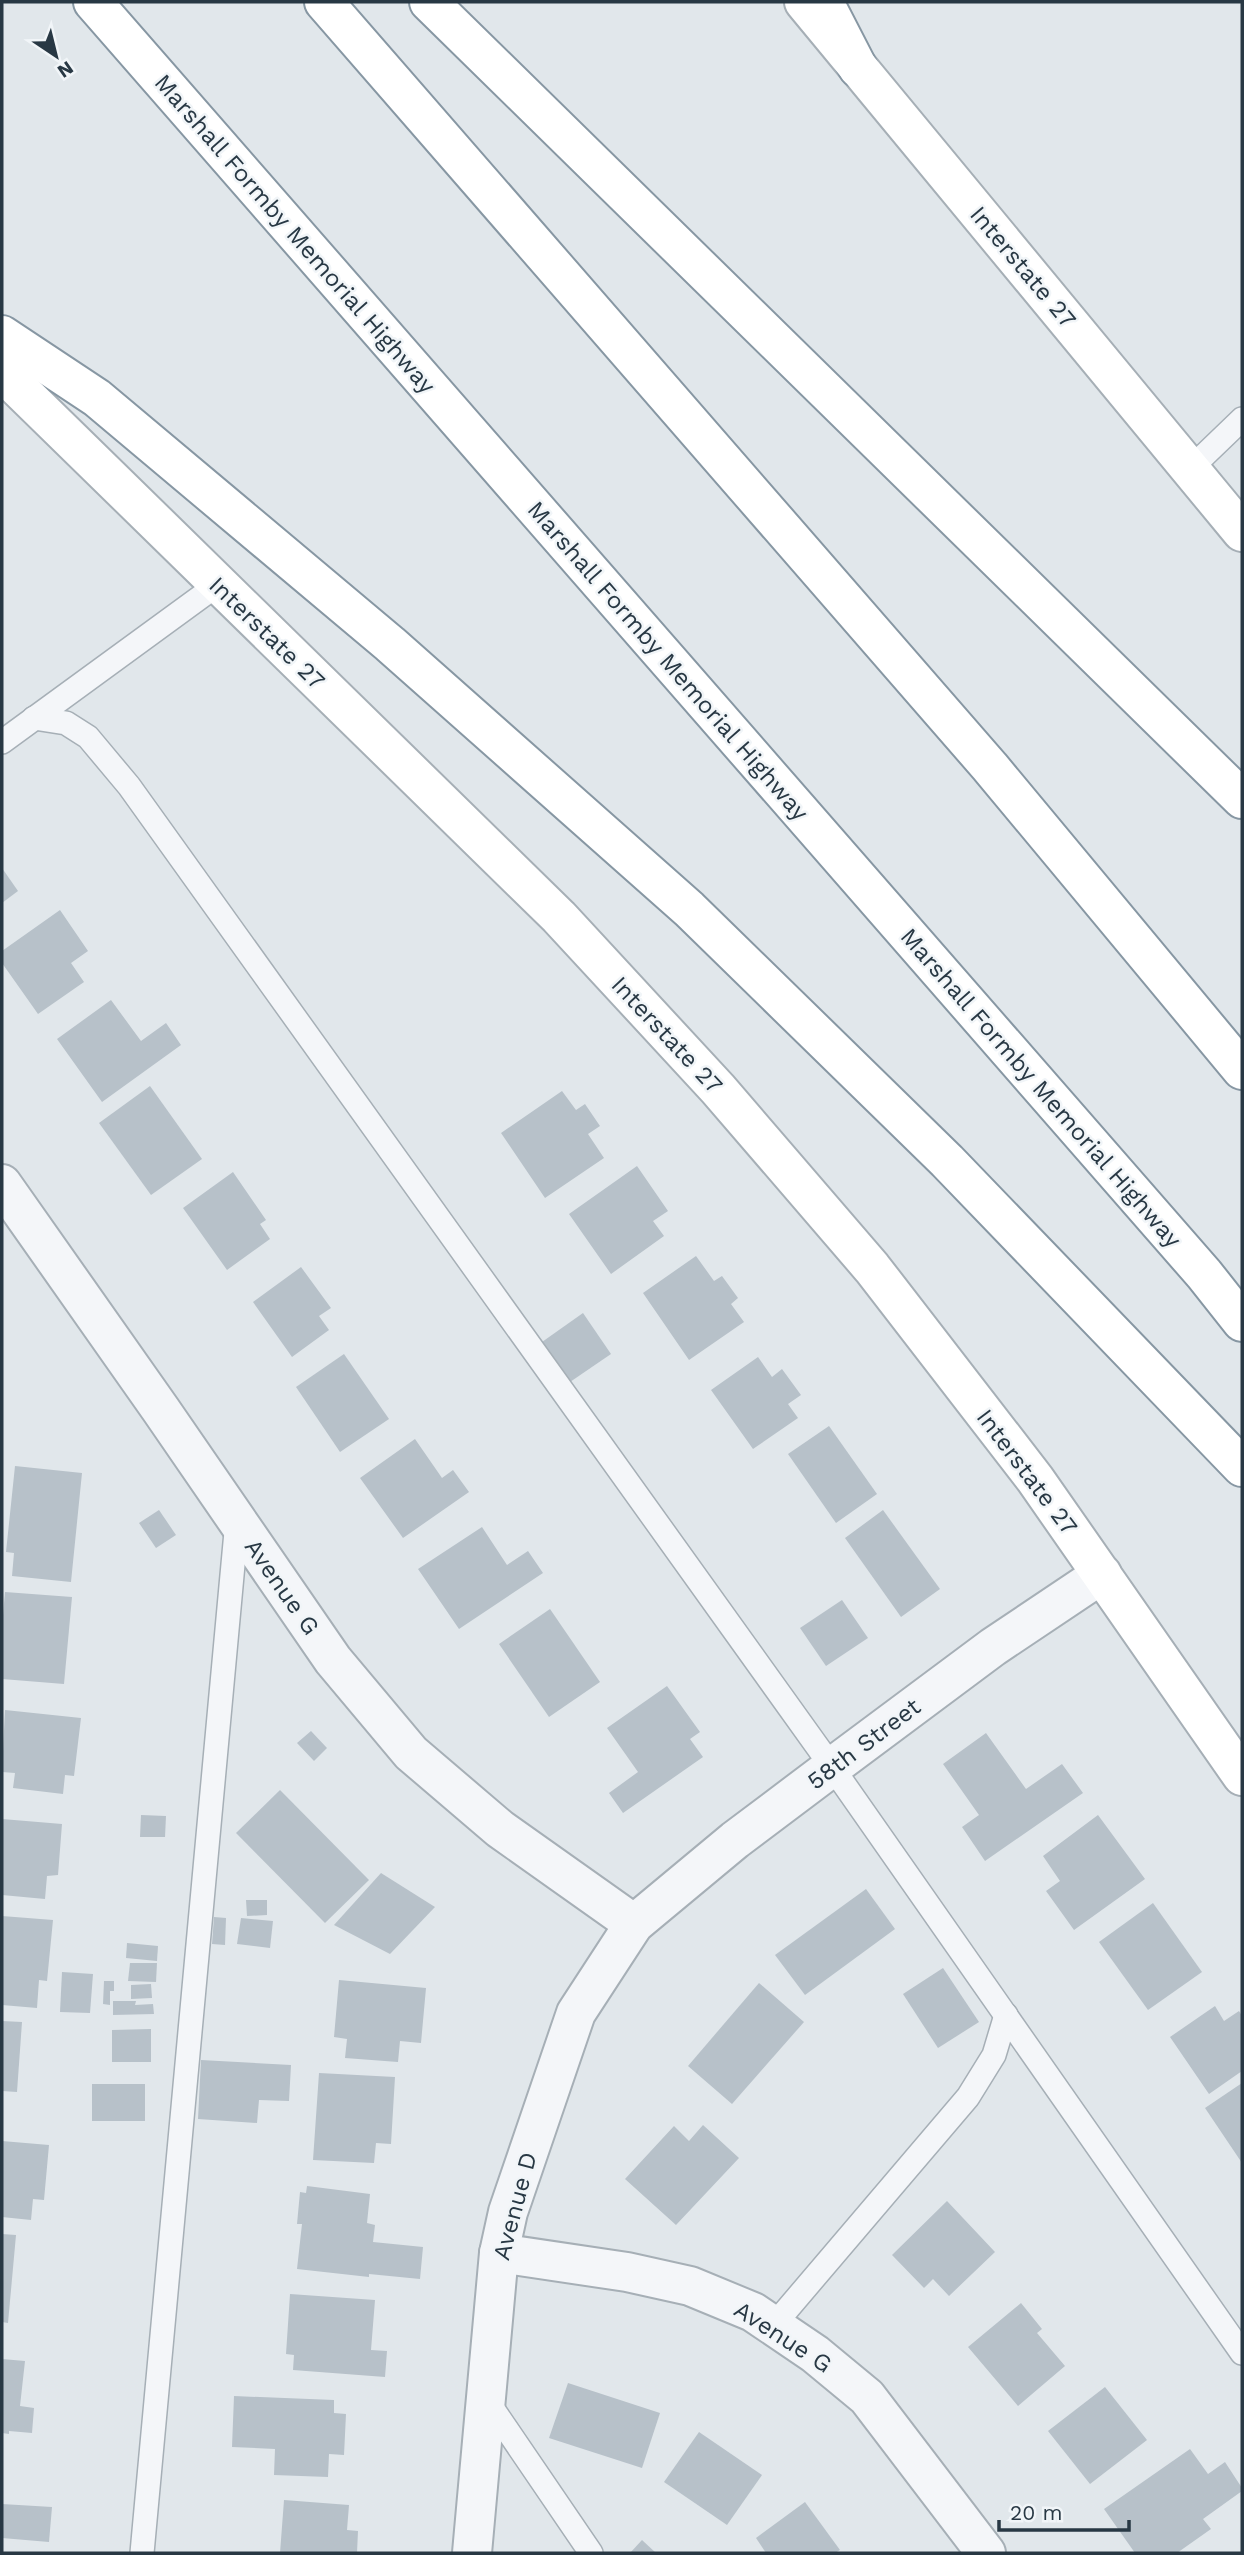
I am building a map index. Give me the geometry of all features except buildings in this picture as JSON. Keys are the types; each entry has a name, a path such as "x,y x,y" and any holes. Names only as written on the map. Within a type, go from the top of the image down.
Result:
{"main road":[{"name":"Marshall Formby Memorial Highway","path":"93,2 1195,1264 1242,1322"},
{"path":"324,2 990,767 1242,1070"},
{"path":"429,2 1242,799"},
{"name":"Interstate 27","path":"804,2 1242,532"},
{"path":"824,2 858,68"},
{"path":"2,335 118,415 390,644 688,909 947,1161 1242,1467"},
{"name":"Interstate 27","path":"2,372 559,918 718,1089 872,1268 1035,1479 1242,1776"}],"street":[{"name":"Avenue G","path":"2,1184 333,1660 411,1754 500,1829 634,1923"},
{"name":"58th Street","path":"634,1923 735,1840 832,1767 993,1647 1102,1574"},
{"name":"Avenue D","path":"472,2553 499,2253 508,2213 576,2013 634,1923"},
{"name":"Avenue G","path":"499,2253 627,2272 690,2286 753,2312 816,2354 867,2397 986,2553"}],"lane":[{"path":"1190,469 1242,419"},
{"path":"2,742 217,585"},
{"path":"34,718 66,723 88,737 130,786 832,1767 1242,2353"},
{"path":"142,2553 237,1521"},
{"path":"773,2326 968,2097 995,2055 1006,2015"},
{"path":"486,2399 591,2553"}]}
